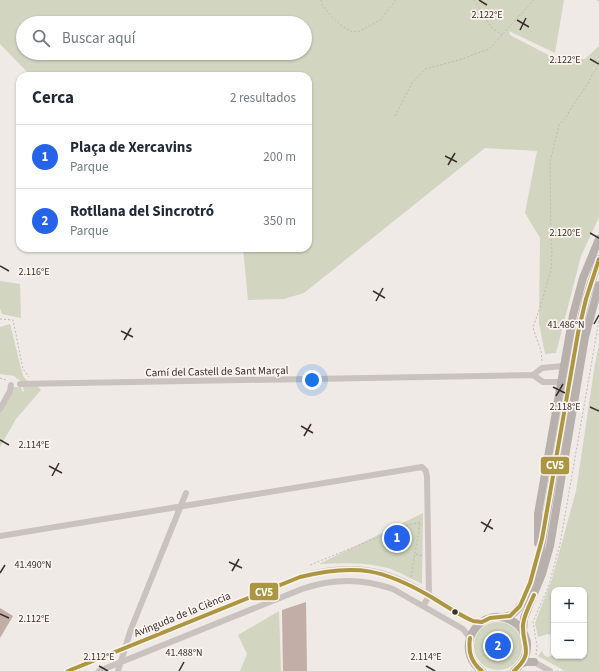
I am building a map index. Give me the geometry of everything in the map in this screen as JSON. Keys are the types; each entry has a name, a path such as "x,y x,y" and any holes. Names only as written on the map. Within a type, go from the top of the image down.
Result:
{"main road":[{"path":"540,553 537,530 538,514 563,366 577,298 583,278 599,239"},
{"path":"478,669 469,652 470,638 474,630 482,622 493,618 510,616 520,606 533,576 540,553 579,327 599,259"},
{"path":"523,632 524,618 542,574 550,546 585,337 599,285"},
{"path":"502,617 518,625 523,632 527,643 526,652 521,664 514,671"},
{"path":"526,652 535,659"},
{"path":"521,664 535,659"}],"street":[{"path":"593,304 599,296"},
{"path":"533,375 542,368 563,366"},
{"name":"Camí del Castell de Sant Marçal","path":"20,384 533,375 543,382 560,382"},
{"path":"0,409 12,385"},
{"path":"0,536 422,467 426,471 427,477 429,596 424,606"},
{"path":"118,671 125,648 186,493"},
{"name":"Avinguda de la Ciència","path":"68,671 300,577 326,570 349,568 374,571 396,578 470,620 482,622"},
{"name":"Avinguda de la Ciència","path":"99,671 302,588 327,582 344,580 359,580 382,585 401,593 463,629 470,638"},
{"path":"535,659 550,671"}],"path":[{"path":"321,0 322,5 331,16 342,26 352,32 360,31 380,20 396,0"},
{"path":"474,0 491,27 502,35"},
{"path":"395,116 412,83 425,69 459,60 489,49 534,0"},
{"path":"542,368 543,359 533,328 551,269 550,162 559,124 568,115 569,111 599,65"},
{"path":"0,319 13,320 23,369 37,384"},
{"path":"535,659 537,642 533,625 534,618 549,585 560,544 599,320"},
{"path":"411,577 416,554 420,522"},
{"path":"310,565 408,526 425,522"},
{"path":"416,554 426,557"}],"green space":[{"path":"0,0 564,0 555,53 509,31 510,35 554,58 585,59 599,46 599,217 581,256 556,353 545,354 539,323 540,238 525,213 537,151 485,148 304,293 284,299 248,300 243,252 312,252 312,72 27,72 0,44"},
{"path":"0,281 20,284 21,318 2,314 0,308"},
{"path":"10,324 23,376 41,390 16,419 0,447 0,412 14,387 21,387 22,391 24,392 22,382 14,376 0,374 0,327"},
{"path":"599,345 599,671 565,671 538,656 542,651 547,657 551,656 551,659 587,659 587,587 551,587 551,635 548,634 538,637 535,623 552,579 576,491"},
{"path":"423,513 422,584 391,569 373,565 337,563 319,564"},
{"path":"279,611 281,671 240,671 247,654 238,635"},
{"path":"493,622 503,622 512,626 518,632 521,637 521,655 512,666 503,670 493,670 484,666 478,660 474,651 474,641 478,632 484,626"}],"building":[{"path":"306,602 307,671 283,671 282,610"},
{"path":"0,608 13,616 0,638"}],"transit line":[{"name":"CV5","path":"68,671 300,577 338,570 369,571 384,575 416,588 473,621 482,622 490,618 510,616 520,606 530,583 542,539 578,333 586,299 599,259"},
{"name":"CV5","path":"514,671 524,659 526,654 523,625 526,613 534,595"},
{"name":"CV5","path":"470,638 469,648 471,656 475,664 482,671"}],"place":[{"name":"Plaça de Xercavins","path":"397,538"},
{"name":"Rotllana del Sincrotró","path":"498,646"}]}
